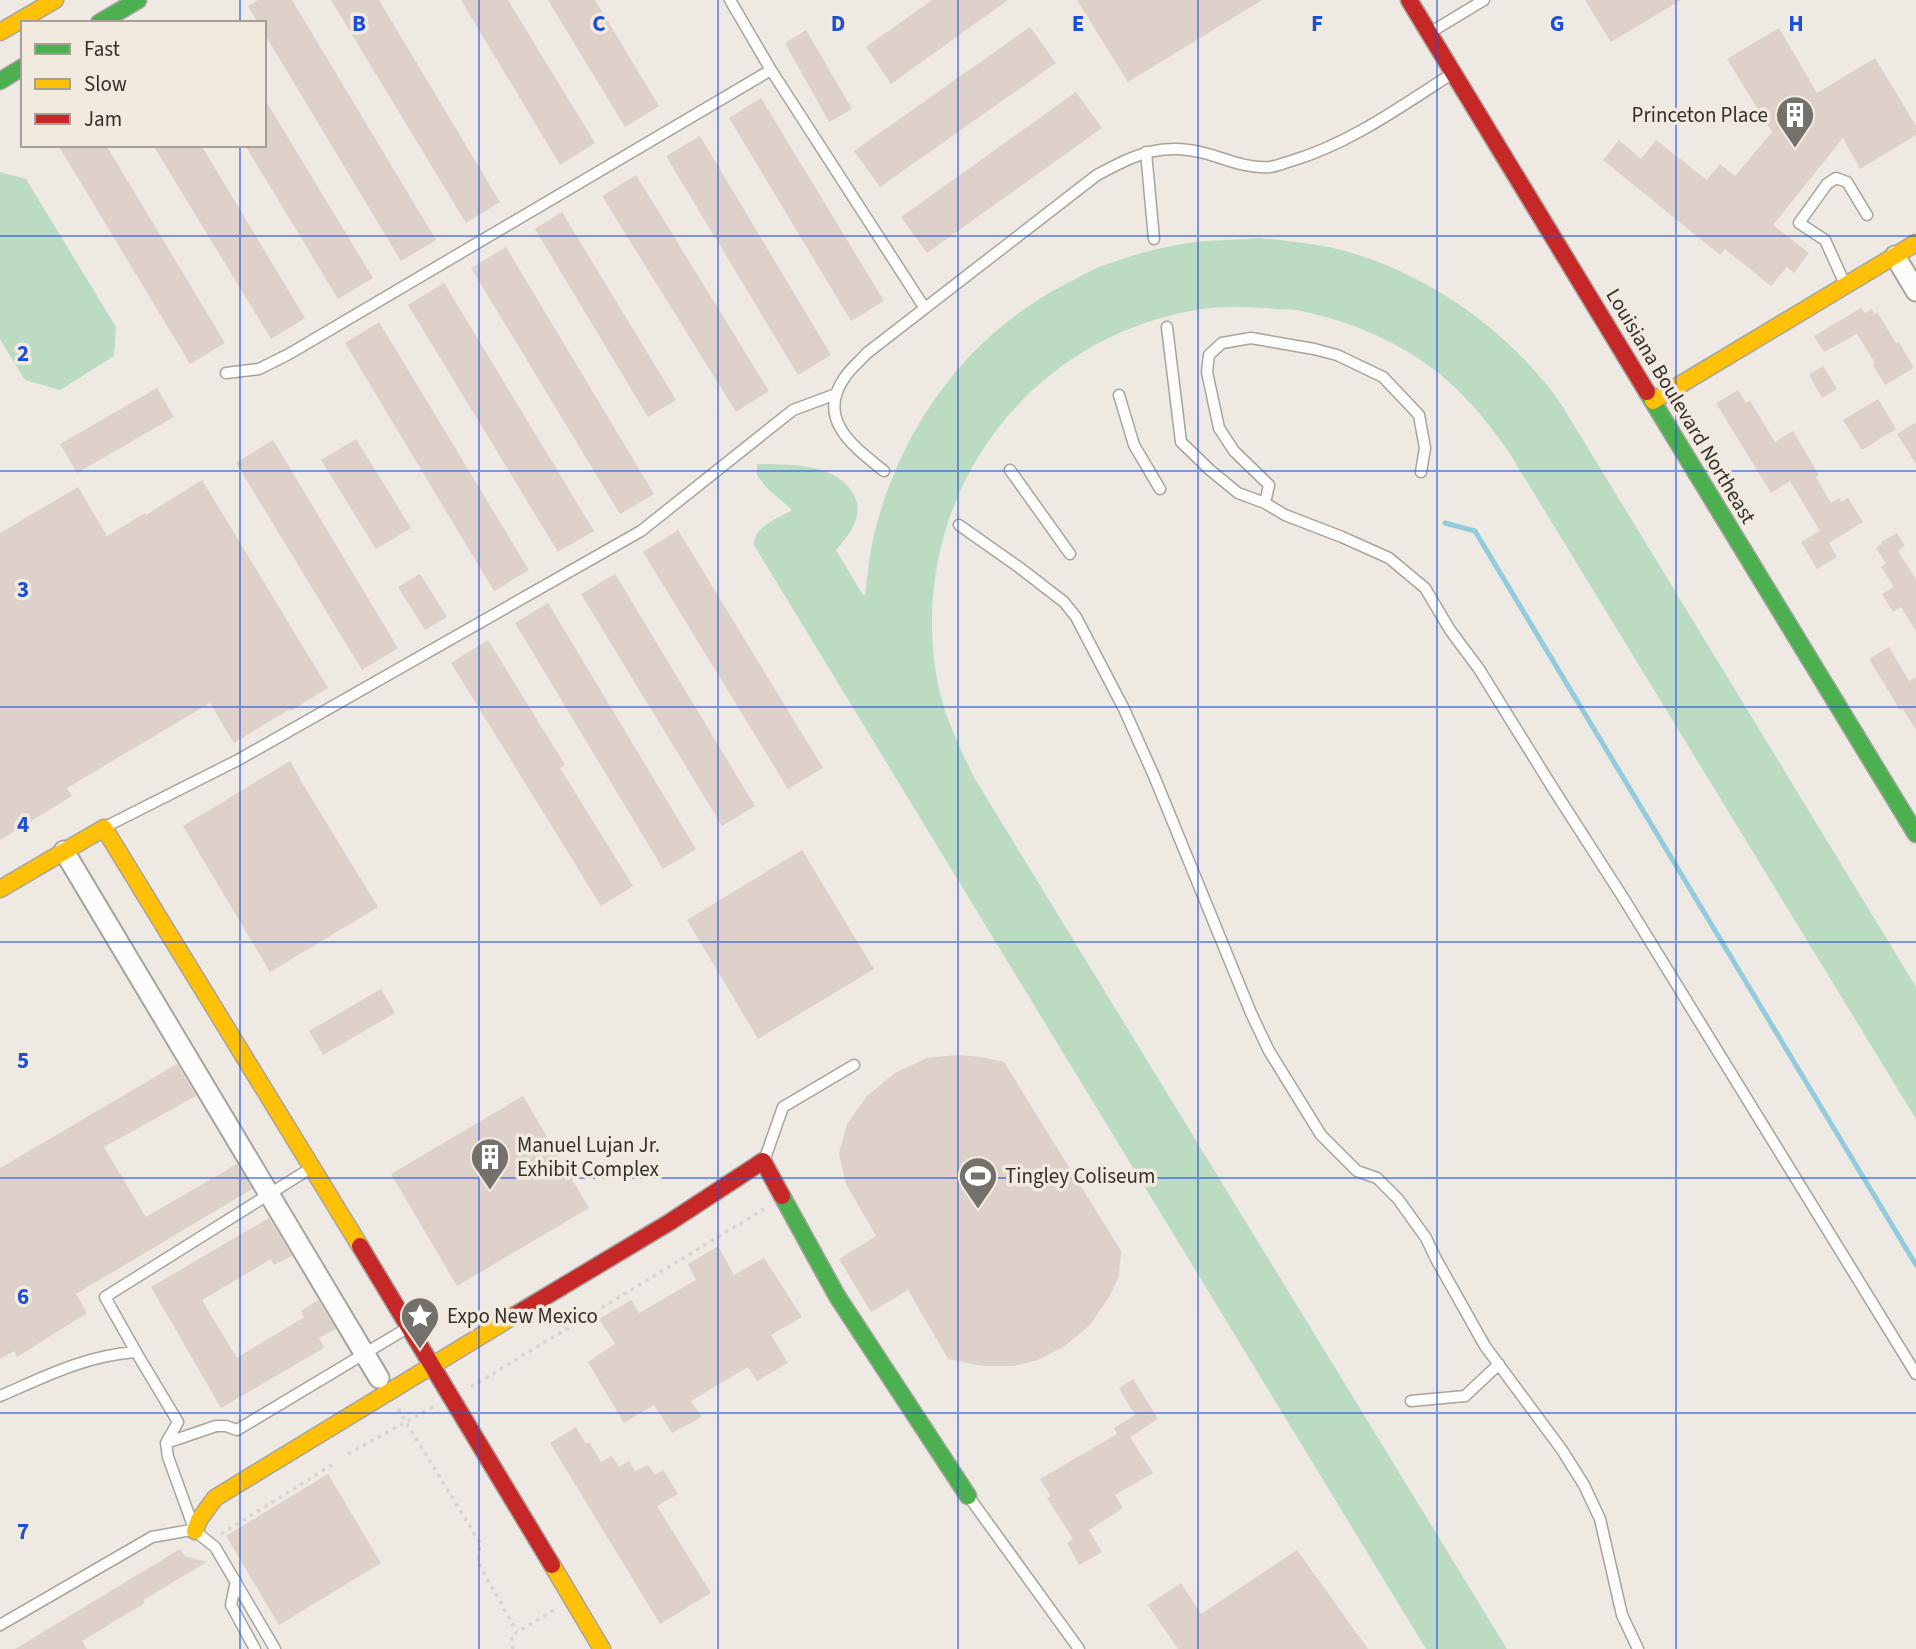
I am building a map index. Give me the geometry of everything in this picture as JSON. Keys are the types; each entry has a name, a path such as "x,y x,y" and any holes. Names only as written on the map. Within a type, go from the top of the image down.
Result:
{"street":[{"path":"0,32 55,0"},
{"path":"101,21 113,6 138,0"},
{"name":"Louisiana Boulevard Northeast","path":"1409,0 1916,834"},
{"path":"0,81 21,69"},
{"path":"1653,401 1916,243"},
{"path":"1895,256 1916,291"},
{"path":"0,889 104,828 432,1364 602,1649"},
{"path":"64,851 379,1378"},
{"path":"195,1531 199,1520 215,1497 670,1222 764,1161 837,1296 968,1496"}],"lane":[{"path":"730,0 771,70 925,307"},
{"path":"1429,33 1485,0"},
{"path":"226,373 259,369 289,354 771,70"},
{"path":"884,471 856,448 838,426 835,397 844,378 867,352 1097,175 1125,160 1153,150 1185,149 1240,164 1270,167 1334,145 1454,73"},
{"path":"1146,152 1154,239"},
{"path":"1846,286 1825,240 1799,223 1827,184 1836,178 1847,182 1867,215"},
{"path":"1167,327 1181,442 1238,493 1389,558 1425,588 1624,899 1916,1374"},
{"path":"1265,503 1269,485 1234,451 1219,428 1206,372 1209,355 1222,343 1251,338 1314,349 1337,355 1383,377 1419,415 1425,449 1421,472"},
{"path":"104,828 238,760 641,531 793,410 836,394"},
{"path":"1119,395 1133,445 1160,489"},
{"path":"1010,470 1070,554"},
{"path":"959,525 1064,602 1076,617 1146,757 1269,1051 1321,1135 1357,1171 1377,1178 1398,1199 1426,1238 1471,1322 1584,1485 1600,1520 1622,1615 1638,1649"},
{"path":"764,1161 783,1107 855,1065"},
{"path":"275,1649 215,1547 195,1531 166,1443 178,1422 105,1297 312,1168"},
{"path":"166,1443 216,1426 237,1430 409,1327"},
{"path":"0,1396 73,1365 107,1354 136,1352"},
{"path":"1411,1401 1465,1396 1499,1364"},
{"path":"968,1496 1079,1649"},
{"path":"0,1625 152,1537 195,1531"},
{"path":"236,1581 231,1605 255,1649"}],"path":[{"path":"468,1389 783,1197"},
{"path":"397,1406 480,1543 478,1562 517,1632"},
{"path":"348,1454 435,1406"},
{"path":"209,1541 335,1463"},
{"path":"513,1649 511,1636 572,1599"}],"green space":[{"path":"0,172 26,179 116,327 114,356 60,390 25,380 0,339"},
{"path":"1259,238 1338,249 1406,274 1483,322 1527,362 1564,409 1916,987 1916,1119 1510,454 1480,414 1457,390 1433,368 1405,350 1360,328 1296,310 1230,307 1196,310 1133,327 1077,356 1029,394 989,441 959,494 940,553 932,615 937,680 958,743 975,779 1507,1649 1426,1649 754,545 762,528 792,510 766,487 757,475 757,464 798,466 825,471 837,477 855,497 858,511 854,525 836,550 865,595 876,527 903,453 944,386 998,329 1030,305 1107,264 1184,244"}],"building":[{"path":"258,0 292,0 436,240 401,261 266,36 266,21 257,21 248,6"},
{"path":"331,0 379,0 500,202 466,223"},
{"path":"461,0 508,0 595,143 560,165"},
{"path":"548,0 595,0 659,106 625,127"},
{"path":"932,0 1008,0 891,84 866,47"},
{"path":"1077,0 1262,0 1128,82"},
{"path":"1585,0 1681,0 1611,42"},
{"path":"1030,27 1056,63 880,187 854,151"},
{"name":"Princeton Place","path":"1779,28 1817,93 1875,58 1916,126 1916,135 1860,169 1843,138 1773,225 1809,253 1794,273 1787,267 1771,286 1725,249 1720,255 1603,160 1619,140 1641,159 1656,140 1707,180 1720,164 1735,176 1772,132 1727,59"},
{"path":"806,30 852,109 829,122 785,43"},
{"path":"1076,92 1102,128 927,253 901,217"},
{"path":"761,98 884,301 851,321 729,118"},
{"path":"266,101 373,278 338,299 246,147 266,147"},
{"path":"700,136 831,355 798,375 666,156"},
{"path":"59,147 107,147 225,343 190,364"},
{"path":"154,147 202,147 305,318 271,339"},
{"path":"636,175 769,391 736,412 602,196"},
{"path":"562,212 676,400 648,417 535,229"},
{"path":"506,247 654,494 620,514 471,268"},
{"path":"444,283 594,531 558,552 408,305"},
{"path":"1861,308 1865,313 1872,309 1874,314 1877,312 1914,368 1885,385 1857,334 1824,352 1814,336"},
{"path":"379,322 529,570 494,591 345,343"},
{"path":"1823,366 1837,389 1822,398 1809,375"},
{"path":"157,388 174,417 77,473 60,444"},
{"path":"1738,390 1746,403 1750,401 1775,442 1793,431 1819,475 1816,477 1831,503 1839,498 1841,502 1848,498 1863,522 1829,543 1837,557 1817,569 1801,542 1820,531 1790,481 1771,493 1716,403"},
{"path":"1878,399 1896,429 1862,450 1843,420"},
{"path":"1916,422 1916,464 1897,434"},
{"path":"356,439 411,528 376,549 321,460"},
{"path":"273,440 398,648 362,670 236,463"},
{"path":"202,480 328,688 234,743 210,703 67,788 72,796 0,840 0,533 78,487 107,536"},
{"path":"678,530 823,768 788,789 643,552"},
{"path":"1897,533 1905,546 1898,551 1916,579 1916,631 1901,607 1893,612 1882,594 1894,587 1881,567 1886,564 1876,548"},
{"path":"420,574 447,617 425,630 398,587"},
{"path":"615,574 755,806 722,826 581,594"},
{"path":"548,603 696,849 663,869 515,623"},
{"path":"488,640 565,765 560,768 633,886 601,906 451,663"},
{"path":"1889,647 1909,681 1916,677 1916,730 1903,709 1900,710 1869,659"},
{"path":"290,761 378,907 270,972 183,826"},
{"path":"802,850 874,969 758,1039 687,920"},
{"path":"381,989 395,1013 323,1055 309,1031"},
{"name":"Tingley Coliseum","path":"957,1055 1004,1062 1121,1251 1119,1276 1090,1325 1065,1346 1038,1360 1014,1366 982,1366 948,1359 908,1290 871,1312 839,1259 876,1236 846,1184 839,1153 847,1124 867,1096 895,1073 927,1058"},
{"path":"177,1064 196,1096 104,1147 146,1217 237,1164 252,1189 76,1294 87,1313 17,1357 14,1351 0,1359 0,1168"},
{"name":"Manuel Lujan Jr. Exhibit Complex","path":"523,1096 589,1208 457,1286 391,1174"},
{"path":"269,1218 292,1256 274,1265 271,1259 202,1300 237,1358 304,1317 301,1311 318,1300 336,1329 319,1338 324,1348 221,1408 151,1287"},
{"path":"718,1246 734,1275 764,1258 802,1317 771,1335 788,1363 757,1381 748,1367 691,1401 702,1417 672,1433 654,1405 624,1423 588,1362 615,1344 599,1319 631,1300 639,1313 696,1280 688,1264"},
{"path":"1133,1379 1158,1419 1130,1437 1153,1473 1115,1495 1123,1508 1089,1530 1102,1552 1079,1565 1067,1543 1073,1539 1047,1498 1051,1496 1040,1479 1117,1434 1114,1428 1135,1415 1119,1388"},
{"path":"576,1427 601,1462 612,1456 619,1467 629,1461 635,1471 648,1465 655,1475 663,1470 678,1494 657,1506 711,1593 660,1624 550,1443"},
{"path":"328,1474 381,1563 279,1625 226,1536"},
{"path":"180,1549 185,1556 207,1562 82,1641 87,1649 15,1649"},
{"path":"1297,1550 1368,1649 1178,1649 1148,1605 1181,1583 1201,1614"}],"waterway":[{"path":"1445,523 1475,531 1916,1265"}],"traffic: fast":[{"path":"102,21 138,0"},
{"path":"0,81 21,68"},
{"path":"1647,392 1916,834"},
{"path":"782,1196 837,1296 968,1496"}],"traffic: slow":[{"path":"0,32 55,0"},
{"path":"1653,401 1916,243"},
{"path":"0,889 104,828 360,1246"},
{"path":"195,1531 199,1520 215,1498 515,1315"},
{"path":"552,1565 602,1649"}],"traffic: jam":[{"path":"1409,0 1647,392"},
{"path":"515,1315 670,1222 763,1161 782,1196"},
{"path":"360,1246 552,1565"}],"place":[{"name":"Princeton Place","path":"1795,149"},
{"name":"Manuel Lujan Jr. Exhibit Complex","path":"490,1191"},
{"name":"Tingley Coliseum","path":"978,1210"},
{"name":"Expo New Mexico","path":"420,1350"}]}
